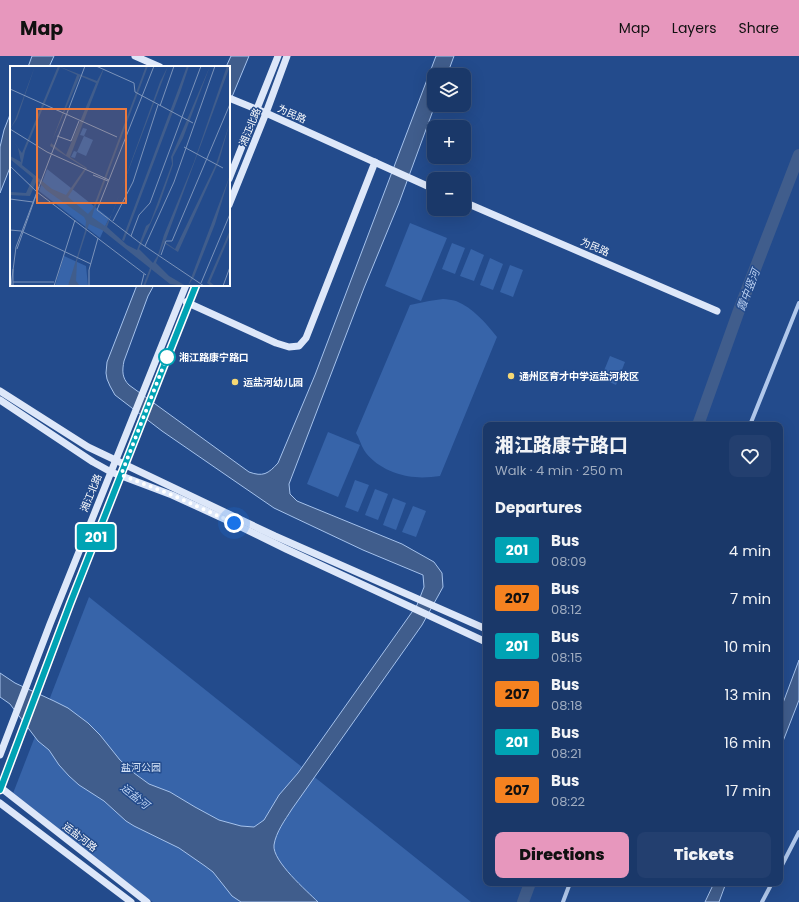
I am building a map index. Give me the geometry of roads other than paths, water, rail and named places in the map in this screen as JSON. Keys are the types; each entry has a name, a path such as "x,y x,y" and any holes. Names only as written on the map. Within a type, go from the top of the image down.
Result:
{"street":[{"path":"135,56 158,66"},
{"name":"湘江北路","path":"230,176 278,56"},
{"name":"湘江北路","path":"230,202 266,113 287,56"},
{"name":"为民路","path":"232,99 427,186"},
{"path":"180,300 276,343 289,347 299,346 306,338 374,162"},
{"name":"为民路","path":"471,205 717,312"},
{"name":"湘江北路","path":"0,755 50,624 186,286"},
{"name":"湘江北路","path":"0,788 70,604 196,286"},
{"path":"751,422 799,303"},
{"path":"0,391 88,447 275,536 483,628"},
{"path":"0,400 93,462 111,472 172,495 234,523 286,549 483,641"},
{"name":"运盐河路","path":"0,788 147,902"},
{"name":"运盐河路","path":"0,803 131,902"},
{"path":"783,863 799,832"},
{"path":"563,902 569,886"},
{"path":"762,902 770,886"}],"water":[{"path":"32,56 54,56 49,66 28,66"},
{"path":"231,56 249,56 230,102 230,66 226,66"},
{"path":"436,56 454,56 450,68 431,68"},
{"name":"运盐河","path":"427,80 427,112 432,112 429,120 427,120 427,127 399,203 364,288 289,484 290,494 297,501 402,544 434,562 442,573 443,587 422,625 292,809 277,835 274,845 278,859 291,875 318,902 241,902 232,896 213,872 205,866 179,848 126,821 104,801 79,785 59,765 49,750 38,741 10,704 0,697 0,673 15,683 68,708 88,723 100,735 120,760 149,784 170,792 219,820 241,826 254,827 264,820 279,795 298,773 417,605 424,587 423,575 363,550 274,508 162,431 115,395 107,379 107,362 137,286 153,286 148,296 124,361 123,374 125,380 129,385 249,472 265,474 278,463 315,375"},
{"path":"10,115 10,168 0,193 0,147"},
{"path":"799,660 799,700 783,741 783,703"},
{"path":"713,886 725,886 719,902 705,902"}],"waterway":[{"name":"霞中竖河","path":"699,422 738,313 799,155"},
{"name":"霞中竖河","path":"523,902 529,886"}],"place":[{"name":"湘江路康宁路口","path":"167,357"},
{"name":"通州区育才中学运盐河校区","path":"511,376"},
{"name":"运盐河幼儿园","path":"235,382"}],"park label":[{"name":"盐河公园","path":"141,767"}]}
